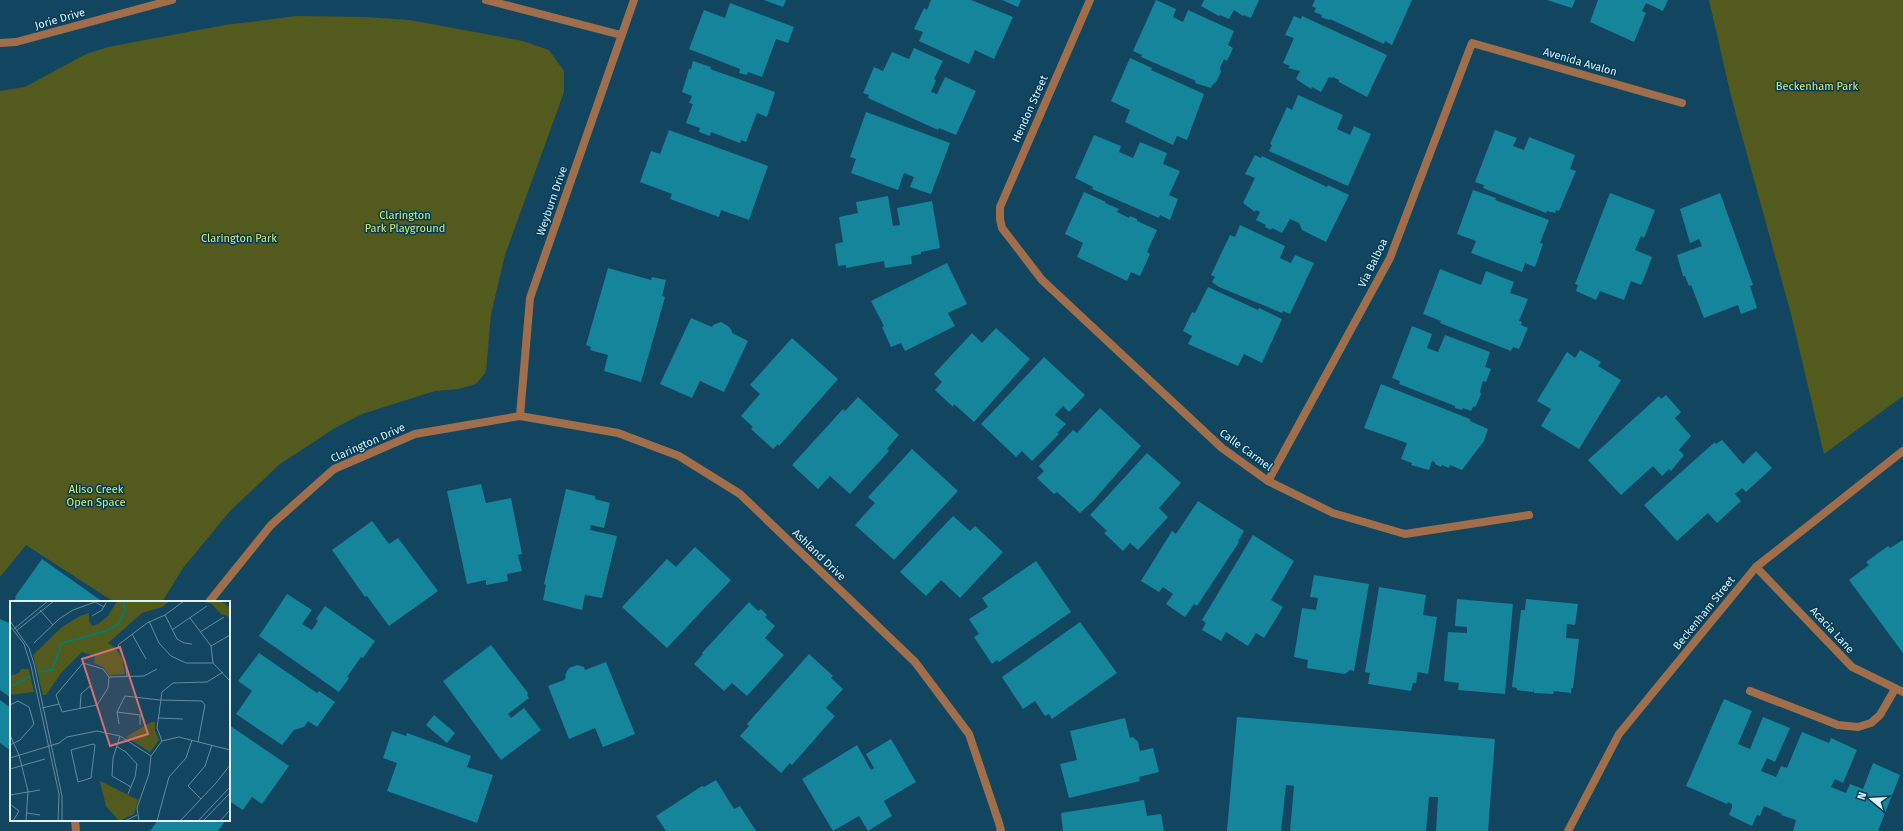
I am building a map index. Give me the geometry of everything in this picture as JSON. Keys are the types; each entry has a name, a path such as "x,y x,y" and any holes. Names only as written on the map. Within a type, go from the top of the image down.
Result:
{"street":[{"name":"Jorie Drive","path":"0,43 16,42 172,0"},
{"path":"486,0 621,35"},
{"name":"Weyburn Drive","path":"520,416 530,298 634,0"},
{"name":"Hendon Street","path":"1002,228 1000,219 1001,202 1090,0"},
{"name":"Avenida Avalon","path":"1472,43 1682,103"},
{"name":"Via Balboa","path":"1268,480 1390,258 1472,43"},
{"name":"Calle Carmel","path":"1002,228 1042,280 1222,448 1268,480 1333,513 1405,534 1529,515"},
{"name":"Clarington Drive","path":"210,601 271,525 334,468 416,434 520,416"},
{"name":"Ashland Drive","path":"520,416 618,433 679,456 740,494 915,662 969,734 1001,831"},
{"name":"Beckenham Street","path":"1568,831 1619,734 1756,567 1903,451"},
{"name":"Acacia Lane","path":"1756,567 1852,667 1899,691"},
{"path":"1750,691 1838,725 1858,727 1871,723 1880,715 1899,691"},
{"path":"75,821 76,831"}],"green space":[{"name":"Beckenham Park","path":"1709,0 1903,0 1903,396 1824,454 1791,314 1731,96"},
{"name":"Clarington Park","path":"297,16 366,17 409,20 523,41 549,50 564,71 564,92 505,255 491,314 486,372 476,384 458,389 435,391 362,414 335,428 280,464 230,511 183,568 163,601 112,601 26,545 0,577 0,91 25,87 86,54 108,47 225,25"}],"building":[{"path":"764,0 786,0 783,7"},
{"path":"931,0 971,0 1013,17 994,59 975,50 969,64 919,41 923,32 914,29 924,8 927,10"},
{"path":"1002,0 1021,0 1018,7"},
{"path":"1156,0 1176,9 1173,17 1183,22 1188,10 1234,31 1228,45 1233,48 1227,61 1224,59 1220,68 1221,72 1211,88 1195,83 1196,81 1141,57 1142,55 1133,51"},
{"path":"1204,0 1259,0 1251,18 1244,15 1243,16 1234,10 1229,19 1220,15 1219,16 1201,6"},
{"path":"1315,0 1412,0 1392,45 1385,41 1384,44 1330,19 1321,17 1322,15 1314,12 1316,8 1312,6"},
{"path":"1547,0 1575,0 1572,8"},
{"path":"1598,0 1668,0 1663,11 1646,3 1642,11 1646,13 1634,42 1590,22"},
{"path":"730,3 794,27 788,43 776,39 762,77 748,72 747,75 739,73 740,69 689,49 704,10 725,18"},
{"path":"1294,16 1301,19 1302,16 1387,55 1367,97 1339,82 1339,80 1333,77 1329,77 1321,92 1312,87 1311,89 1296,79 1300,71 1288,68 1290,66 1283,63 1294,38 1285,35"},
{"path":"914,48 943,61 934,79 936,80 931,92 937,94 945,77 976,91 956,135 939,128 938,130 868,98 869,95 863,93 874,67 883,71 892,52 909,59"},
{"path":"1130,58 1152,68 1151,70 1204,94 1187,140 1177,136 1173,145 1125,122 1130,110 1111,101"},
{"path":"693,61 711,67 710,69 775,92 767,117 757,113 746,142 741,140 740,143 711,132 710,136 699,132 700,128 686,123 693,104 689,103 692,96 682,92"},
{"path":"1298,95 1343,115 1337,129 1350,135 1354,126 1371,134 1348,186 1269,151 1272,145 1270,144 1287,107 1292,110"},
{"path":"866,112 950,143 931,194 910,187 914,177 904,173 898,190 851,173 856,159 850,157"},
{"path":"669,130 768,166 749,220 721,210 719,217 670,199 672,194 640,182 651,151 660,154"},
{"path":"1495,130 1517,138 1513,146 1524,150 1529,137 1575,155 1570,169 1576,171 1559,211 1556,210 1555,213 1547,211 1546,213 1483,188 1484,185 1475,182"},
{"path":"1094,135 1121,146 1119,152 1133,158 1140,142 1167,153 1163,164 1180,171 1169,195 1178,199 1170,220 1160,215 1159,218 1092,189 1093,187 1075,178"},
{"path":"1255,155 1261,158 1262,156 1327,187 1328,185 1349,195 1326,242 1302,230 1299,223 1290,219 1282,233 1272,228 1271,230 1265,227 1266,225 1256,220 1260,212 1256,210 1255,212 1243,203 1255,178 1245,174"},
{"path":"1473,190 1496,198 1495,200 1549,220 1540,243 1543,244 1535,267 1525,263 1522,272 1471,253 1476,241 1457,234"},
{"path":"1084,192 1119,209 1117,212 1129,218 1130,216 1137,219 1137,221 1157,230 1147,252 1150,254 1140,276 1131,272 1127,281 1077,257 1083,243 1065,234"},
{"path":"1610,193 1655,210 1644,238 1641,236 1635,250 1652,257 1641,285 1631,281 1624,300 1600,291 1596,300 1576,291 1578,285 1575,284"},
{"path":"1720,193 1753,285 1750,286 1757,308 1741,314 1738,305 1704,318 1691,285 1689,286 1685,276 1683,276 1677,255 1702,246 1699,239 1690,243 1680,209"},
{"path":"888,196 893,226 900,225 897,208 932,201 940,248 911,256 912,264 885,268 884,261 846,268 846,265 838,266 835,244 843,242 839,217 858,213 856,202"},
{"path":"1240,225 1285,246 1280,258 1291,263 1295,255 1314,263 1290,314 1283,311 1282,313 1219,287 1212,282 1215,277 1211,275 1230,235 1235,237"},
{"path":"947,263 967,304 948,313 955,326 905,351 901,343 891,347 882,327 884,326 871,301"},
{"path":"608,268 651,280 652,277 666,280 662,296 665,297 641,382 604,371 608,355 590,350 591,347 586,345"},
{"path":"1440,269 1481,285 1486,271 1514,282 1510,293 1528,299 1519,321 1522,322 1521,325 1528,328 1519,349 1513,347 1511,351 1440,323 1441,321 1423,314"},
{"path":"1208,287 1258,310 1259,308 1282,319 1262,363 1244,354 1238,366 1188,344 1192,336 1183,331 1192,312 1195,313"},
{"path":"691,318 712,327 713,325 721,322 728,326 732,333 748,341 724,392 700,381 692,398 660,384"},
{"path":"1412,326 1432,334 1427,348 1438,352 1445,335 1490,352 1485,367 1491,369 1486,382 1483,381 1480,391 1481,394 1476,406 1473,407 1471,411 1463,408 1462,410 1455,408 1455,406 1399,384 1400,381 1392,378"},
{"path":"996,328 1030,359 974,422 954,404 953,407 935,390 942,382 934,374 972,333 982,343"},
{"path":"792,338 838,379 779,446 778,444 773,449 751,429 753,427 741,416 760,394 750,385"},
{"path":"1580,350 1601,362 1598,366 1621,380 1579,449 1541,426 1551,409 1537,401 1567,352 1575,358"},
{"path":"1044,357 1085,395 1069,412 1063,406 1055,415 1066,424 1057,433 1059,434 1032,461 1022,451 1016,457 981,424"},
{"path":"1381,384 1470,419 1470,421 1488,429 1484,441 1462,470 1450,465 1449,468 1442,465 1441,467 1432,461 1429,470 1411,465 1412,463 1401,459 1407,443 1364,428"},
{"path":"1666,395 1681,412 1675,418 1691,436 1679,450 1684,455 1671,471 1669,469 1662,476 1653,466 1621,495 1588,460 1659,396 1661,399"},
{"path":"858,397 899,435 887,449 889,451 850,494 830,476 818,489 792,465 843,409 845,411"},
{"path":"1100,408 1141,446 1093,501 1080,513 1057,492 1054,494 1037,478 1044,471 1039,466 1073,430 1077,433"},
{"path":"1722,440 1743,464 1756,451 1772,468 1746,492 1742,488 1735,494 1741,501 1717,523 1708,513 1677,541 1644,505 1715,442 1716,444"},
{"path":"912,449 958,491 894,560 855,525 875,503 868,497"},
{"path":"1147,453 1181,483 1159,508 1168,517 1138,550 1130,543 1123,551 1104,533 1107,531 1090,515"},
{"path":"481,484 486,503 511,498 522,554 518,555 522,571 507,574 508,581 486,585 486,580 467,584 447,491"},
{"path":"566,489 595,496 595,499 610,503 604,528 591,525 590,530 617,536 602,598 585,595 582,610 543,600 546,585 544,584"},
{"path":"1198,501 1244,531 1238,541 1239,542 1197,606 1194,604 1185,617 1166,604 1173,594 1163,587 1159,592 1141,581 1172,531 1176,534"},
{"path":"953,516 970,531 975,526 1003,552 960,598 941,580 926,596 900,572"},
{"path":"372,521 389,544 398,538 438,591 389,626 367,596 365,597 332,550"},
{"path":"1253,535 1294,561 1271,600 1283,607 1264,638 1256,633 1248,646 1226,632 1221,641 1202,630 1206,623 1202,620"},
{"path":"1903,540 1903,653 1849,580 1869,565 1866,562 1888,546 1890,548"},
{"path":"695,547 731,580 667,648 622,607 667,559 676,567"},
{"path":"42,559 102,601 14,601 16,598 15,597"},
{"path":"1036,561 1071,612 999,662 997,660 992,664 974,637 979,634 969,619 988,607 982,598"},
{"path":"1314,575 1369,584 1354,671 1350,670 1345,674 1307,668 1308,660 1294,657 1302,608 1316,610 1318,598 1310,597"},
{"path":"1379,587 1426,595 1423,615 1437,617 1428,674 1418,672 1416,683 1413,683 1411,691 1368,684 1370,673 1365,672"},
{"path":"287,594 312,610 302,624 312,630 318,621 316,619 325,606 375,641 363,658 361,657 347,677 349,678 339,692 259,636"},
{"path":"1457,599 1513,604 1505,694 1458,690 1459,683 1444,681 1448,632 1467,633 1467,627 1455,626"},
{"path":"1526,599 1578,604 1575,625 1567,624 1566,638 1579,639 1573,688 1571,688 1571,693 1554,691 1553,694 1534,693 1533,689 1533,692 1517,690 1517,688 1512,687 1521,610 1525,610"},
{"path":"749,602 758,611 761,609 767,615 765,617 775,626 765,638 784,655 747,696 732,683 724,691 694,664 703,654 702,653"},
{"path":"0,619 10,624 10,697 0,690"},
{"path":"1080,622 1117,673 1052,719 1049,714 1045,716 1035,701 1023,709 1002,677"},
{"path":"491,645 528,693 527,695 529,698 508,714 511,718 524,708 541,730 501,760 443,681"},
{"path":"259,653 317,693 319,691 335,702 317,727 308,721 304,727 294,730 282,745 236,714 252,691 238,681"},
{"path":"809,654 833,676 831,678 843,689 826,708 835,716 792,765 790,763 781,773 740,736 749,726 747,724"},
{"path":"606,662 635,734 603,747 595,728 569,739 548,686 564,680 569,668 577,665 584,667 585,670"},
{"path":"1724,699 1752,711 1738,744 1750,749 1763,717 1790,728 1775,762 1767,758 1761,771 1776,777 1781,766 1787,768 1802,732 1829,743 1831,738 1857,750 1843,783 1835,779 1831,787 1846,793 1850,784 1863,789 1873,763 1900,775 1878,831 1793,831 1796,820 1781,815 1782,814 1764,806 1760,816 1757,815 1752,826 1729,815 1732,804 1728,802 1727,804 1686,786"},
{"path":"0,700 10,707 10,750 0,743"},
{"path":"434,715 455,733 447,743 426,725"},
{"path":"1237,717 1495,739 1488,831 1436,831 1438,797 1429,797 1426,831 1290,831 1294,786 1286,785 1281,831 1227,831"},
{"path":"1125,718 1130,738 1133,737 1138,742 1140,751 1153,748 1159,772 1139,777 1140,781 1069,798 1060,764 1077,760 1070,731"},
{"path":"230,726 289,766 262,804 252,797 243,810 230,802"},
{"path":"392,731 406,736 407,733 471,756 467,767 493,775 477,823 387,791 397,763 383,758"},
{"path":"891,739 916,782 884,801 892,816 868,831 859,816 833,831 802,779 857,745 871,770 874,768 866,754"},
{"path":"716,780 734,809 740,806 756,831 666,831 656,816 702,786 704,787"},
{"path":"1144,800 1147,816 1161,814 1164,831 1063,831 1061,813"},
{"path":"157,821 225,821 218,831 150,831"}],"park label":[{"name":"Clarington Park Playground","path":"405,221"},
{"name":"Aliso Creek Open Space","path":"96,495"}]}
